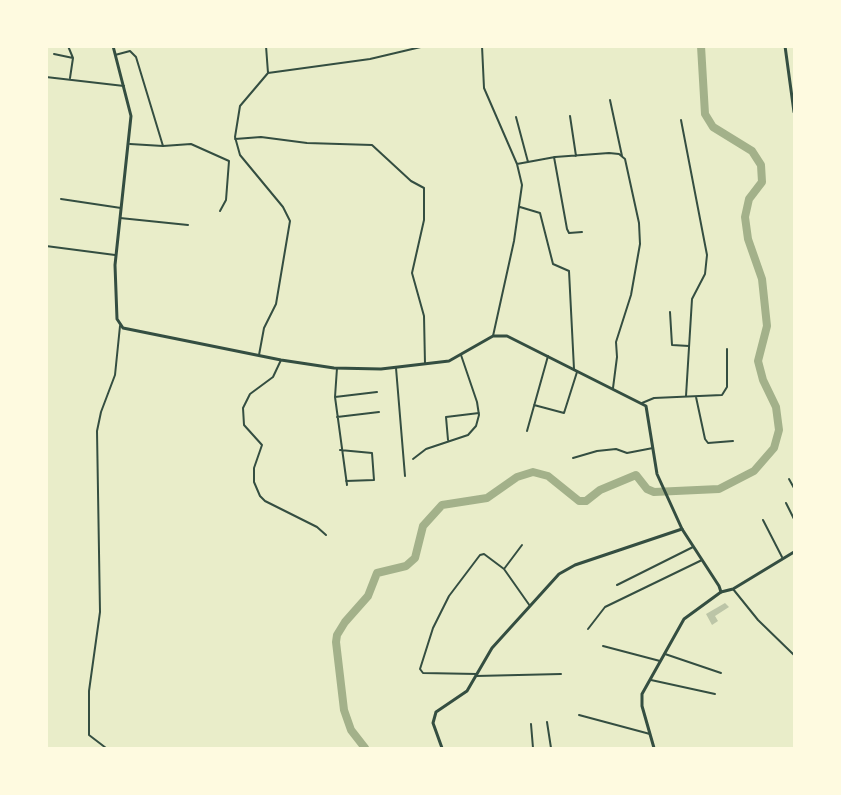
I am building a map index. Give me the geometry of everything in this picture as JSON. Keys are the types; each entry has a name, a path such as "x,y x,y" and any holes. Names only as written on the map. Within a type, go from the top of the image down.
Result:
{"main road":[{"path":"113,46 131,116 114,290 120,326 134,332 281,360 337,368 396,368 449,361 493,336 513,337 612,390 642,403 649,410 653,448 660,480 667,498 682,529 721,592"},
{"path":"786,47 795,112"},
{"path":"442,748 433,723 438,709 467,691 492,648 565,569 682,529"},
{"path":"654,748 642,700 650,679 687,616 721,592 733,589 795,552"}],"street":[{"path":"68,46 73,58 70,80"},
{"path":"266,46 268,73"},
{"path":"259,356 264,328 276,304 290,221 286,212 240,155 235,139 240,106 268,73 369,59 425,46"},
{"path":"482,46 486,95 517,164 522,185 520,207 493,336"},
{"path":"115,55 130,51 136,57 163,146"},
{"path":"54,54 73,58"},
{"path":"46,77 124,86"},
{"path":"610,100 639,223 640,244 631,295 616,342 617,357 612,390"},
{"path":"570,116 576,156"},
{"path":"516,117 528,162"},
{"path":"681,120 708,255 705,274 692,299 686,396"},
{"path":"235,139 261,136 307,143 372,145 411,181 424,188 423,220 412,273 424,316 425,364"},
{"path":"130,144 163,146 191,144 229,161 226,200 220,211"},
{"path":"517,164 554,157 614,153 622,156"},
{"path":"554,157 568,233 582,232"},
{"path":"61,199 121,208"},
{"path":"520,207 540,213 553,264 569,271 576,371 564,413 534,405"},
{"path":"120,218 188,225"},
{"path":"46,246 116,255"},
{"path":"670,312 672,345 689,346"},
{"path":"106,748 91,737 89,730 89,691 100,612 97,431 101,412 115,375 120,326"},
{"path":"642,403 654,398 720,397 725,393 727,349"},
{"path":"413,459 426,449 471,433 478,422 479,413 461,355"},
{"path":"527,431 548,356"},
{"path":"281,360 273,377 255,390 243,408 244,425 262,445 254,468 254,482 260,496 265,501 317,527 326,536"},
{"path":"337,368 335,397 340,450 347,485"},
{"path":"396,368 405,476"},
{"path":"795,372 795,387"},
{"path":"335,397 377,392"},
{"path":"696,397 705,439 708,443 733,441"},
{"path":"337,417 379,412"},
{"path":"448,440 446,417 479,413"},
{"path":"573,458 597,451 616,449 627,453 653,448"},
{"path":"340,450 372,453 374,480 346,481"},
{"path":"789,479 795,488"},
{"path":"786,503 795,519"},
{"path":"763,520 783,559"},
{"path":"504,569 522,545"},
{"path":"616,585 693,547"},
{"path":"530,606 504,569 484,554 480,555 449,596 433,628 420,669 423,673 477,675 561,674"},
{"path":"588,629 605,607 702,560"},
{"path":"733,589 758,620 795,655"},
{"path":"603,646 660,661"},
{"path":"664,654 721,673"},
{"path":"650,679 715,694"},
{"path":"579,715 650,734"},
{"path":"547,722 551,748"},
{"path":"531,724 533,748"}],"building":[{"path":"725,603 729,607 715,616 718,621 712,625 706,614"}],"waterway":[{"path":"365,748 351,730 344,710 337,635 345,622 368,596 377,573 406,566 415,558 423,526 442,505 487,498 517,477 533,472 548,476 579,501 586,501 600,490 636,475 647,489 654,492 719,489 754,471 774,448 779,430 776,407 763,380 758,361 767,326 762,279 748,239 745,217 749,199 762,182 761,165 752,151 713,127 705,114 701,46"}]}
